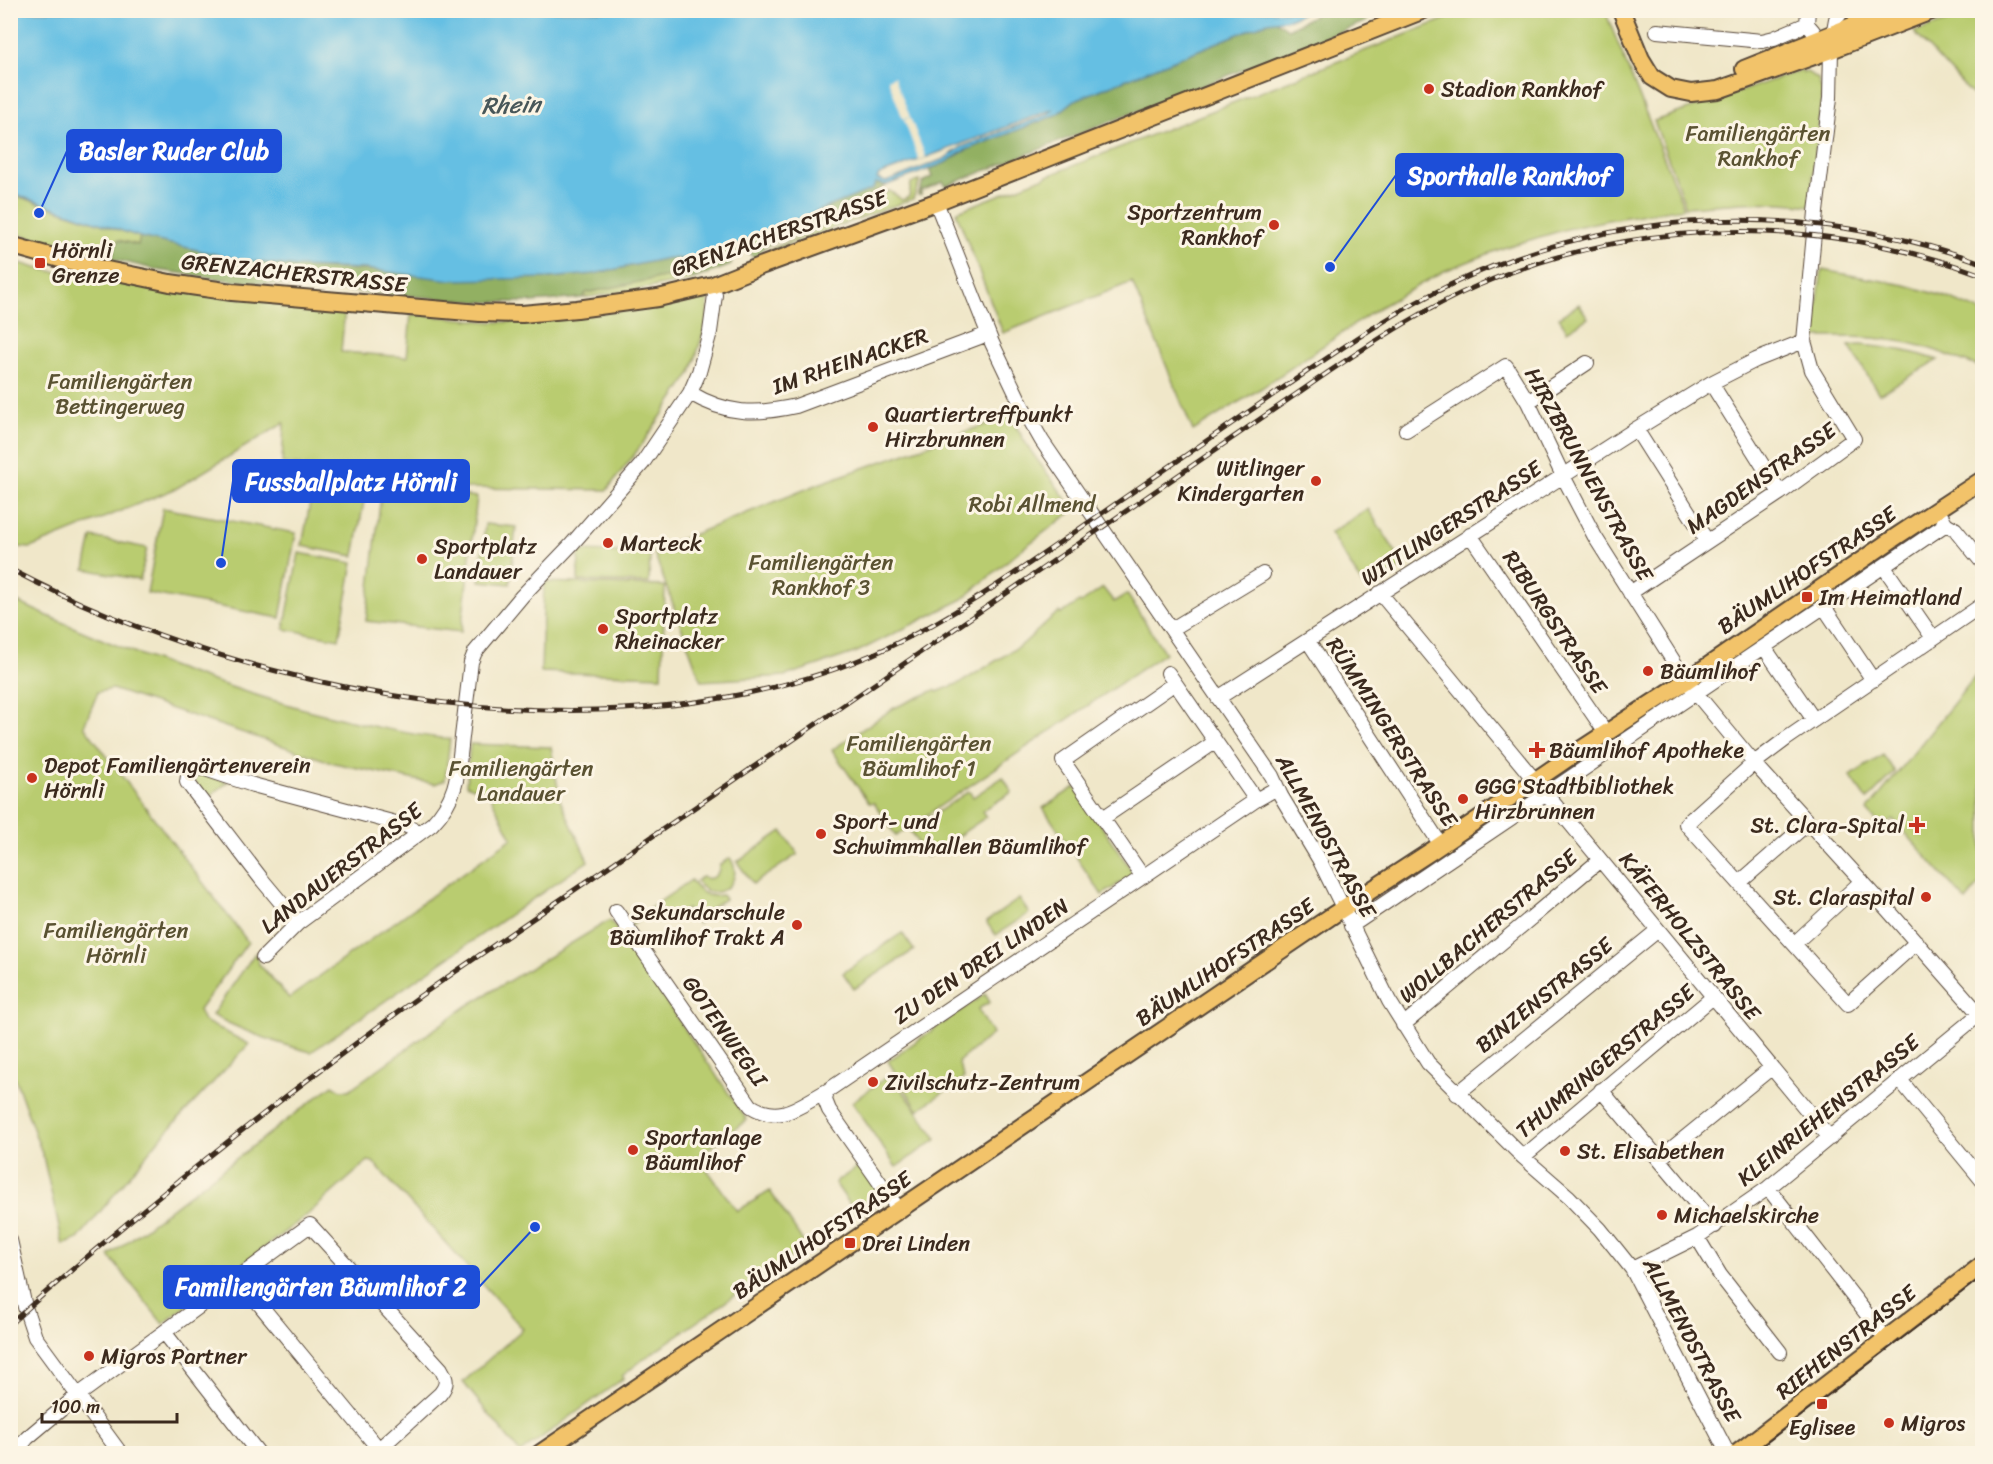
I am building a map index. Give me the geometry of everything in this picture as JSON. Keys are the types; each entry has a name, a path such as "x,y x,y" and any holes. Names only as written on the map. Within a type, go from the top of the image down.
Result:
{"main road":[{"name":"GRENZACHERSTRASSE","path":"10,244 78,264 170,284 232,292 522,314 658,298 714,285 936,202 1424,10"},
{"path":"1621,10 1646,69 1662,84 1681,92 1691,93 1718,90 1828,42 1892,10"},
{"path":"1828,42 1934,10"},
{"name":"BÄUMLIHOFSTRASSE","path":"538,1454 1606,733 1691,687 1937,509 1983,480"},
{"name":"RIEHENSTRASSE","path":"1736,1454 1983,1265"}],"street":[{"path":"1804,341 1830,98 1828,42 1836,19 1843,10"},
{"path":"1657,31 1762,41 1774,38 1807,17 1828,42"},
{"name":"ALLMENDSTRASSE","path":"936,202 988,334 1012,386 1042,441 1272,776 1318,859 1403,1025 1428,1063 1457,1094 1576,1205 1632,1269 1728,1454"},
{"name":"LANDAUERSTRASSE","path":"263,958 298,922 432,824 442,813 454,790 458,773 471,662 475,652 522,596 571,545 642,464 690,393 699,372 710,332 715,295 714,285"},
{"name":"IM RHEINACKER","path":"690,393 705,402 733,411 755,413 782,409 796,406 988,334"},
{"name":"WITTLINGERSTRASSE","path":"1218,698 1711,383 1756,360 1804,341"},
{"name":"MAGDENSTRASSE","path":"1630,593 1780,493 1854,439 1812,370 1804,341"},
{"path":"1528,402 1587,363"},
{"name":"HIRZBRUNNENSTRASSE","path":"1406,430 1506,366 1528,402 1595,537 1691,687 1754,763 1982,1014"},
{"path":"1711,383 1780,493"},
{"path":"1636,429 1707,541"},
{"path":"1937,509 1946,524 1955,529 1983,562"},
{"name":"BÄUMLIHOFSTRASSE","path":"1351,926 1547,795 1691,687 1764,647 1946,524"},
{"name":"RIBURGSTRASSE","path":"1470,535 1606,733"},
{"path":"1884,567 1933,638"},
{"path":"1172,629 1263,574"},
{"name":"KÄFERHOLZSTRASSE","path":"1380,593 1830,1138"},
{"path":"1917,942 1848,1004 1686,824 1754,763 1983,605"},
{"path":"1824,607 1873,680"},
{"name":"RÜMMINGERSTRASSE","path":"1308,640 1441,846"},
{"path":"1764,647 1814,720"},
{"name":"ALLMENDSTRASSE","path":"1102,818 1063,761 1172,678 1256,800"},
{"path":"1143,878 1102,818 1215,742"},
{"path":"298,922 263,881 187,782 189,771 196,768 205,769 253,785 407,826 419,832"},
{"name":"ZU DEN DREI LINDEN","path":"827,1091 1277,788"},
{"path":"1739,883 1808,823"},
{"name":"WOLLBACHERSTRASSE","path":"1403,1025 1600,860"},
{"path":"1794,944 1862,881"},
{"name":"GOTENWEGLI","path":"616,911 751,1106 760,1111 782,1114 793,1111 827,1091"},
{"name":"BINZENSTRASSE","path":"1457,1094 1658,930"},
{"name":"THUMRINGERSTRASSE","path":"1523,1157 1713,998"},
{"name":"KLEINRIEHENSTRASSE","path":"1632,1269 1697,1237 1768,1188 1982,1014"},
{"path":"1659,1159 1771,1068"},
{"path":"1900,1080 1983,1180"},
{"path":"1601,1090 1715,1226"},
{"path":"827,1091 825,1100 829,1110 899,1210"},
{"path":"1768,1188 1887,1340"},
{"path":"14,1454 27,1438 77,1396 237,1277 310,1225 441,1369 446,1376 445,1388 381,1451 237,1277"},
{"path":"1697,1237 1720,1275 1780,1353"},
{"path":"10,1240 15,1286 36,1338 121,1454"},
{"path":"164,1332 259,1454"}],"green space":[{"name":"Sportzentrum Rankhof","path":"1468,10 1605,11 1684,208 1567,229 1506,247 1444,271 1380,307 1263,387 1193,431 1132,282 1003,333 956,212"},
{"path":"1322,11 1376,11 1367,16 1367,21 946,186 943,182 921,191 921,195 918,195 923,182 932,177 929,169 945,163 964,151 1056,115 1075,100 1268,22 1275,20 1288,29"},
{"path":"1980,11 1982,16 1982,105 1914,32"},
{"name":"Familiengärten Rankhof","path":"1802,70 1803,73 1807,72 1818,79 1822,91 1810,206 1764,202 1686,207 1654,121"},
{"path":"920,181 913,199 768,252 770,249 830,224 886,192 890,191 902,200 909,197 911,183"},
{"path":"875,183 887,185 823,221 767,245 757,257 753,258 747,250 732,256 731,265 693,279 690,275 663,277 586,293 582,298 532,302 481,302 234,281 158,270 112,259 118,240 138,245 140,237 237,259 297,267 549,278 593,274 668,258 687,259"},
{"path":"11,194 140,237 138,245 118,240 111,259 11,232"},
{"name":"Familiengärten Bettingerweg","path":"10,260 79,277 80,273 164,290 166,294 172,291 345,308 341,352 407,357 411,314 493,322 525,322 668,305 700,298 708,301 707,320 691,373 607,490 466,488 282,463 284,423 177,488 30,548 10,543"},
{"path":"1822,270 1905,285 1943,296 1982,312 1982,364 1978,366 1928,348 1895,340 1815,337 1813,334"},
{"path":"690,275 693,279 582,298 586,293 663,277"},
{"path":"1579,304 1588,318 1567,331 1559,317"},
{"path":"1860,345 1899,350 1938,360 1879,394 1849,346"},
{"name":"Familiengärten Rankhof 3","path":"1010,416 1028,447 1074,510 1018,552 963,599 857,652 785,676 701,681 652,547 685,538 821,483"},
{"name":"Sportplatz Landauer","path":"382,486 477,497 461,632 366,621"},
{"path":"312,492 364,501 354,556 302,546"},
{"path":"163,508 296,533 280,618 147,593"},
{"path":"1368,509 1404,565 1366,590 1330,533"},
{"path":"485,524 516,527 510,584 480,581"},
{"path":"92,537 147,548 140,580 85,569"},
{"path":"579,551 650,553 649,583 578,581"},
{"path":"299,553 353,563 339,639 284,629"},
{"name":"Sportplatz Rheinacker","path":"544,582 665,586 662,676 541,672"},
{"name":"Familiengärten Bäumlihof 1","path":"1103,588 1114,602 1127,594 1165,653 896,836 874,803 869,803 832,750 894,708 935,690 937,692 962,682 1023,644 1059,612 1061,614"},
{"name":"Familiengärten Hörnli","path":"11,599 120,647 231,687 360,723 450,739 445,780 435,784 334,763 112,689 98,692 84,726 248,942 199,1010 204,1021 249,1044 157,1142 78,1239 63,1245 43,1156 11,1067"},
{"path":"1982,668 1982,881 1966,901 1893,819 1882,827 1867,811"},
{"name":"Familiengärten Landauer","path":"470,744 551,747 560,800 588,861 311,1052 260,1037 212,1015 255,953 259,964 289,998 512,838 489,794 466,785"},
{"path":"1883,755 1895,772 1867,800 1850,776"},
{"path":"199,773 228,782 205,800 194,780"},
{"path":"1003,777 1012,792 982,811 986,817 927,857 910,831 969,791 973,797"},
{"path":"1075,787 1134,874 1102,895 1043,808"},
{"path":"782,831 798,854 753,884 737,862"},
{"path":"730,858 734,867 734,875 726,888 711,892 696,881 702,877 714,877 719,865"},
{"path":"691,880 704,893 712,896 722,895 725,899 701,915 698,924 687,909 668,921 658,906 631,926 632,921"},
{"path":"1019,899 1029,913 996,935 986,922"},
{"path":"610,920 747,1120 698,1157 737,1211 770,1191 806,1246 645,1358 622,1376 624,1378 520,1453 463,1382 523,1329 373,1162 368,1161 307,1215 163,1324 109,1256 333,1085 341,1090 349,1090 467,1006"},
{"path":"902,933 914,950 854,989 843,973"},
{"path":"985,994 990,1002 978,1009 992,1034 958,1062 964,1078 918,1110 888,1061"},
{"path":"891,1074 937,1139 896,1167 852,1102"},
{"path":"860,1165 884,1199 858,1216 835,1183"}],"water":[{"name":"Rhein","path":"10,11 1308,11 1289,19 1268,22 1075,100 1056,115 964,151 945,163 887,185 875,183 873,189 706,256 687,259 668,258 593,274 549,278 451,280 365,269 297,267 237,259 140,237 11,193","holes":["1054,109 1048,114 962,147 944,159 886,182 877,179 879,175"]}],"pier":[{"path":"894,76 910,117 903,119 888,79"},
{"path":"910,117 926,158 919,160 904,120"}],"tram line":[{"path":"1752,1454 1982,1277"}],"railway":[{"path":"10,569 108,615 215,653 327,683 443,703 560,710 675,705 785,684 887,648 915,634 968,604 1020,570 1280,390 1407,307 1452,284 1516,258 1581,239 1648,226 1715,221 1783,222 1850,229 1917,243 1982,263"},
{"path":"10,1324 211,1155 420,996 1330,371 1421,314 1479,285 1540,262 1602,246 1666,236 1730,232 1794,234 1858,242 1920,255 1982,275"}],"place":[{"name":"Stadion Rankhof","path":"1429,89"},
{"name":"Basler Ruder Club","path":"39,213"},
{"name":"Sportzentrum Rankhof","path":"1274,225"},
{"name":"Hörnli Grenze","path":"40,263"},
{"name":"Sporthalle Rankhof","path":"1330,267"},
{"name":"Quartiertreffpunkt Hirzbrunnen","path":"873,427"},
{"name":"Witlinger Kindergarten","path":"1316,481"},
{"name":"Marteck","path":"608,543"},
{"name":"Sportplatz Landauer","path":"422,559"},
{"name":"Fussballplatz Hörnli","path":"221,563"},
{"name":"Im Heimatland","path":"1807,597"},
{"name":"Sportplatz Rheinacker","path":"603,629"},
{"name":"Bäumlihof","path":"1648,671"},
{"name":"Bäumlihof Apotheke","path":"1537,750"},
{"name":"Depot Familiengärtenverein Hörnli","path":"32,778"},
{"name":"GGG Stadtbibliothek Hirzbrunnen","path":"1463,799"},
{"name":"St. Clara-Spital","path":"1917,825"},
{"name":"Sport- und Schwimmhallen Bäumlihof","path":"821,834"},
{"name":"St. Claraspital","path":"1926,897"},
{"name":"Sekundarschule Bäumlihof Trakt A","path":"797,925"},
{"name":"Zivilschutz-Zentrum","path":"873,1082"},
{"name":"Sportanlage Bäumlihof","path":"633,1150"},
{"name":"St. Elisabethen","path":"1565,1151"},
{"name":"Michaelskirche","path":"1662,1215"},
{"name":"Familiengärten Bäumlihof 2","path":"535,1227"},
{"name":"Drei Linden","path":"850,1243"},
{"name":"Migros Partner","path":"89,1356"},
{"name":"Eglisee","path":"1822,1404"},
{"name":"Migros","path":"1889,1423"}],"park label":[{"name":"Robi Allmend","path":"1032,504"}]}
